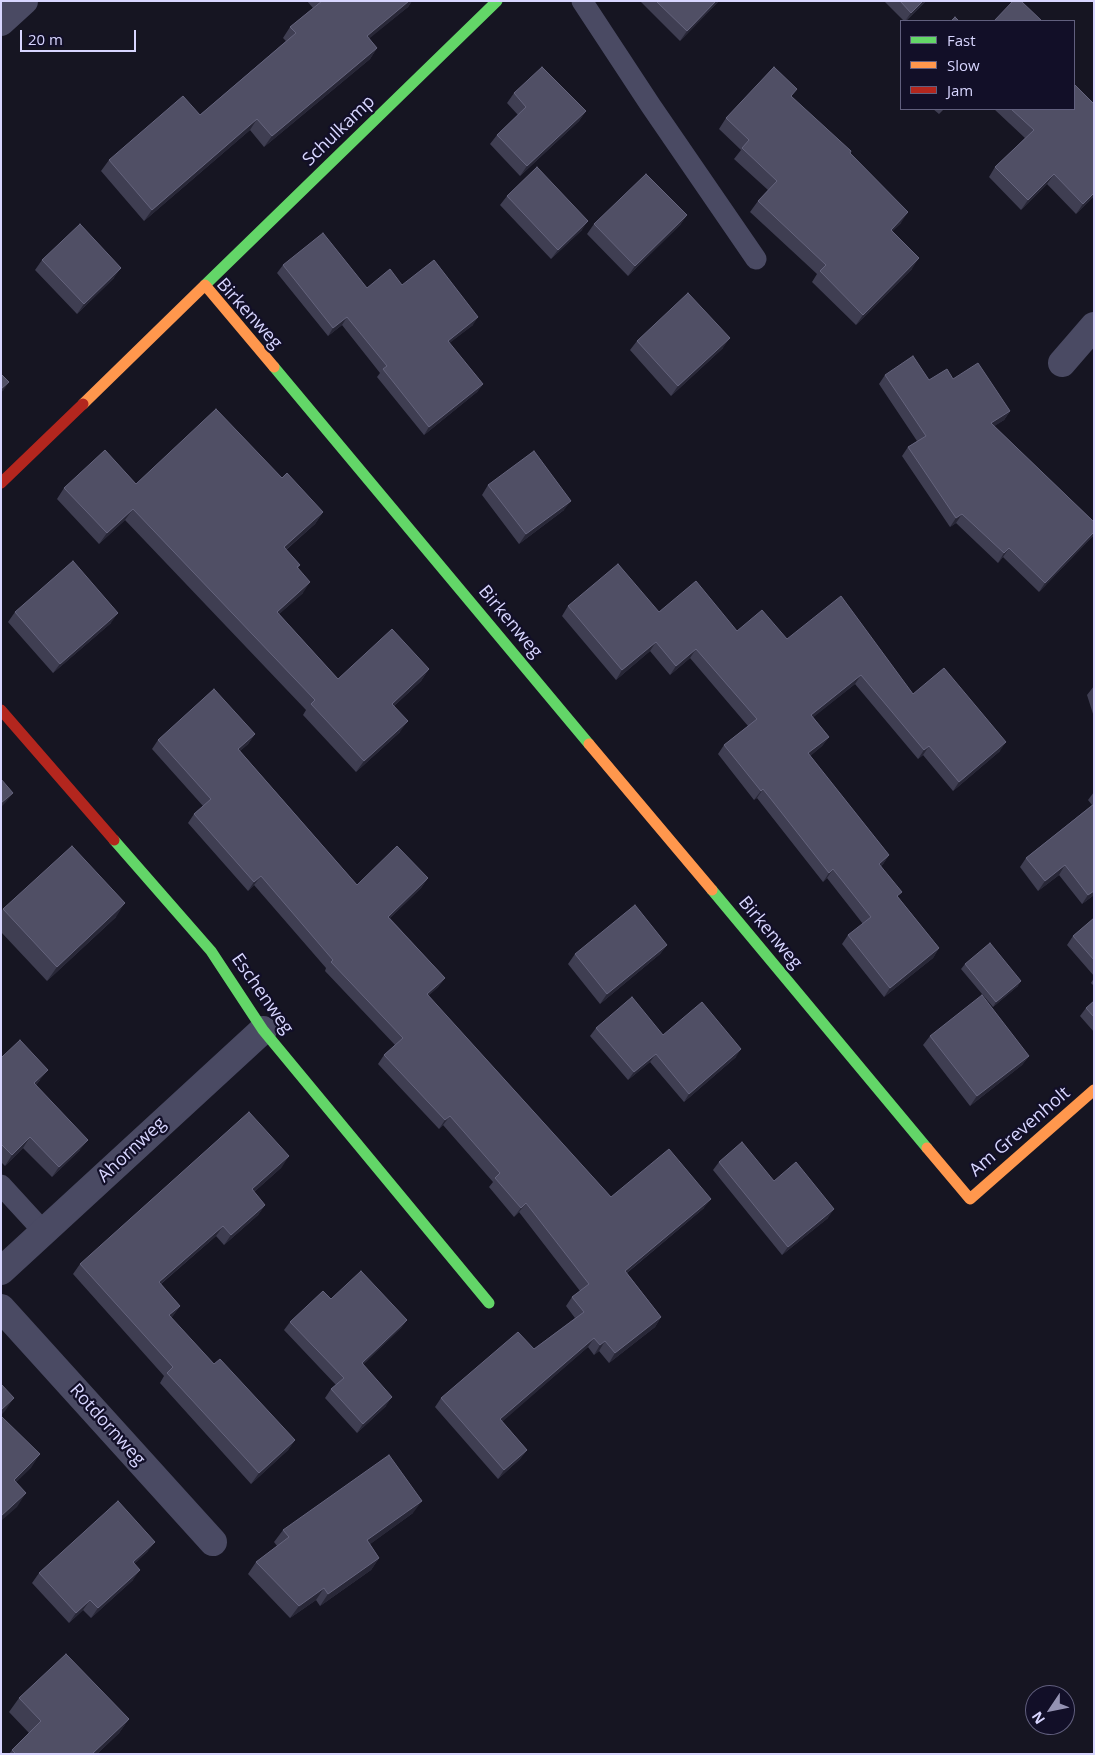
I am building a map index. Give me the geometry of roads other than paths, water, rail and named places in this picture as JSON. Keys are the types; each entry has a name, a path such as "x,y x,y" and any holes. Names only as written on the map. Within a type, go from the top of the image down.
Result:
{"street":[{"path":"1,22 24,1"},
{"name":"Schulkamp","path":"205,285 497,1"},
{"name":"Birkenweg","path":"1,483 205,285 970,1199"},
{"path":"1062,363 1094,326"},
{"name":"Eschenweg","path":"1,710 211,952 263,1030 489,1303"},
{"name":"Ahornweg","path":"1,1271 263,1030"},
{"name":"Am Grevenholt","path":"970,1199 1094,1090"},
{"name":"Rotdornweg","path":"1,1308 213,1542"}],"lane":[{"path":"582,1 651,106 756,259"},
{"path":"1,1185 44,1232"}]}
